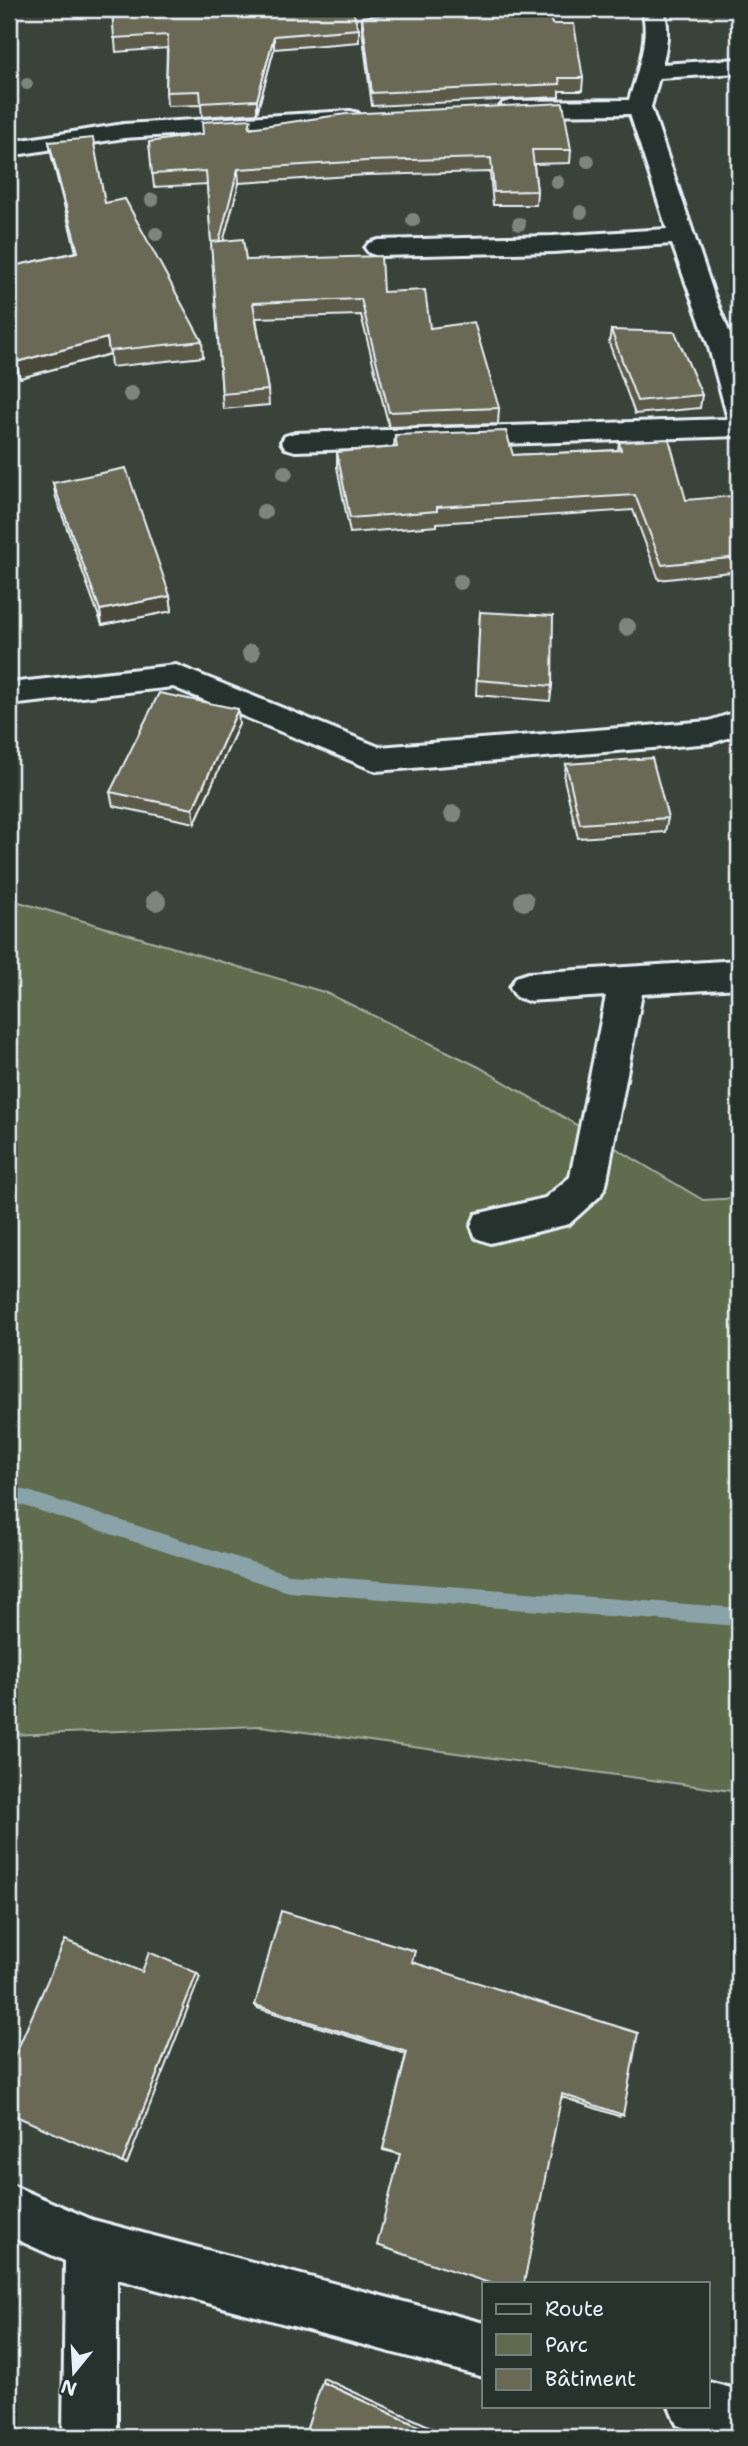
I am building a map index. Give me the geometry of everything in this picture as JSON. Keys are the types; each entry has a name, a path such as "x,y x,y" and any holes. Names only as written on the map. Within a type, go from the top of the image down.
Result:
{"street":[{"path":"652,9 655,15 654,53 639,107 681,236 717,306 721,344 739,415"},
{"path":"648,72 739,66"},
{"path":"493,109 639,107"},
{"path":"9,149 124,131 369,116"},
{"path":"378,248 553,244 681,236"},
{"path":"295,442 739,427"},
{"path":"9,694 176,676 376,759 712,732 739,722"},
{"path":"528,987 739,974"},
{"path":"491,1226 555,1212 587,1185 627,981"},
{"path":"9,2210 91,2246 482,2349"},
{"path":"90,2437 91,2246"},
{"path":"704,2408 739,2417"}],"green space":[{"path":"9,899 327,993 479,1067 703,1200 739,1198 739,1792 261,1726 9,1735"}],"building":[{"path":"112,9 352,9 359,29 274,36 257,100 201,103 200,91 166,92 168,35 114,38"},
{"path":"445,9 548,9 552,24 574,24 583,78 559,78 560,84 372,93 362,17"},
{"path":"563,103 571,150 532,150 537,191 494,192 491,158 367,161 238,169 219,242 211,242 206,171 152,174 149,142 203,134 202,122 251,119 249,128 346,114"},
{"path":"93,138 105,203 125,199 202,341 109,351 107,338 16,362 9,349 9,267 78,252 49,142"},
{"path":"243,239 246,260 381,256 383,292 425,290 430,328 474,322 499,408 389,412 361,299 253,303 268,390 222,394 211,242"},
{"path":"611,330 675,332 702,395 637,401"},
{"path":"506,431 513,455 621,450 619,442 669,439 686,500 732,496 739,513 739,557 662,565 635,495 437,507 437,511 350,518 337,452 397,447 395,435"},
{"path":"126,468 170,596 100,610 53,483"},
{"path":"480,612 553,616 552,686 477,680"},
{"path":"159,693 238,709 193,809 110,792"},
{"path":"652,758 668,818 580,824 566,764"},
{"path":"281,1911 415,1951 412,1962 638,2033 623,2115 562,2094 524,2282 486,2282 377,2245 400,2154 383,2149 407,2052 255,2005"},
{"path":"65,1940 142,1972 149,1952 197,1973 122,2163 9,2113 9,2069"},
{"path":"322,2382 442,2437 304,2437"}],"waterway":[{"path":"9,1493 289,1583 739,1617"}]}
